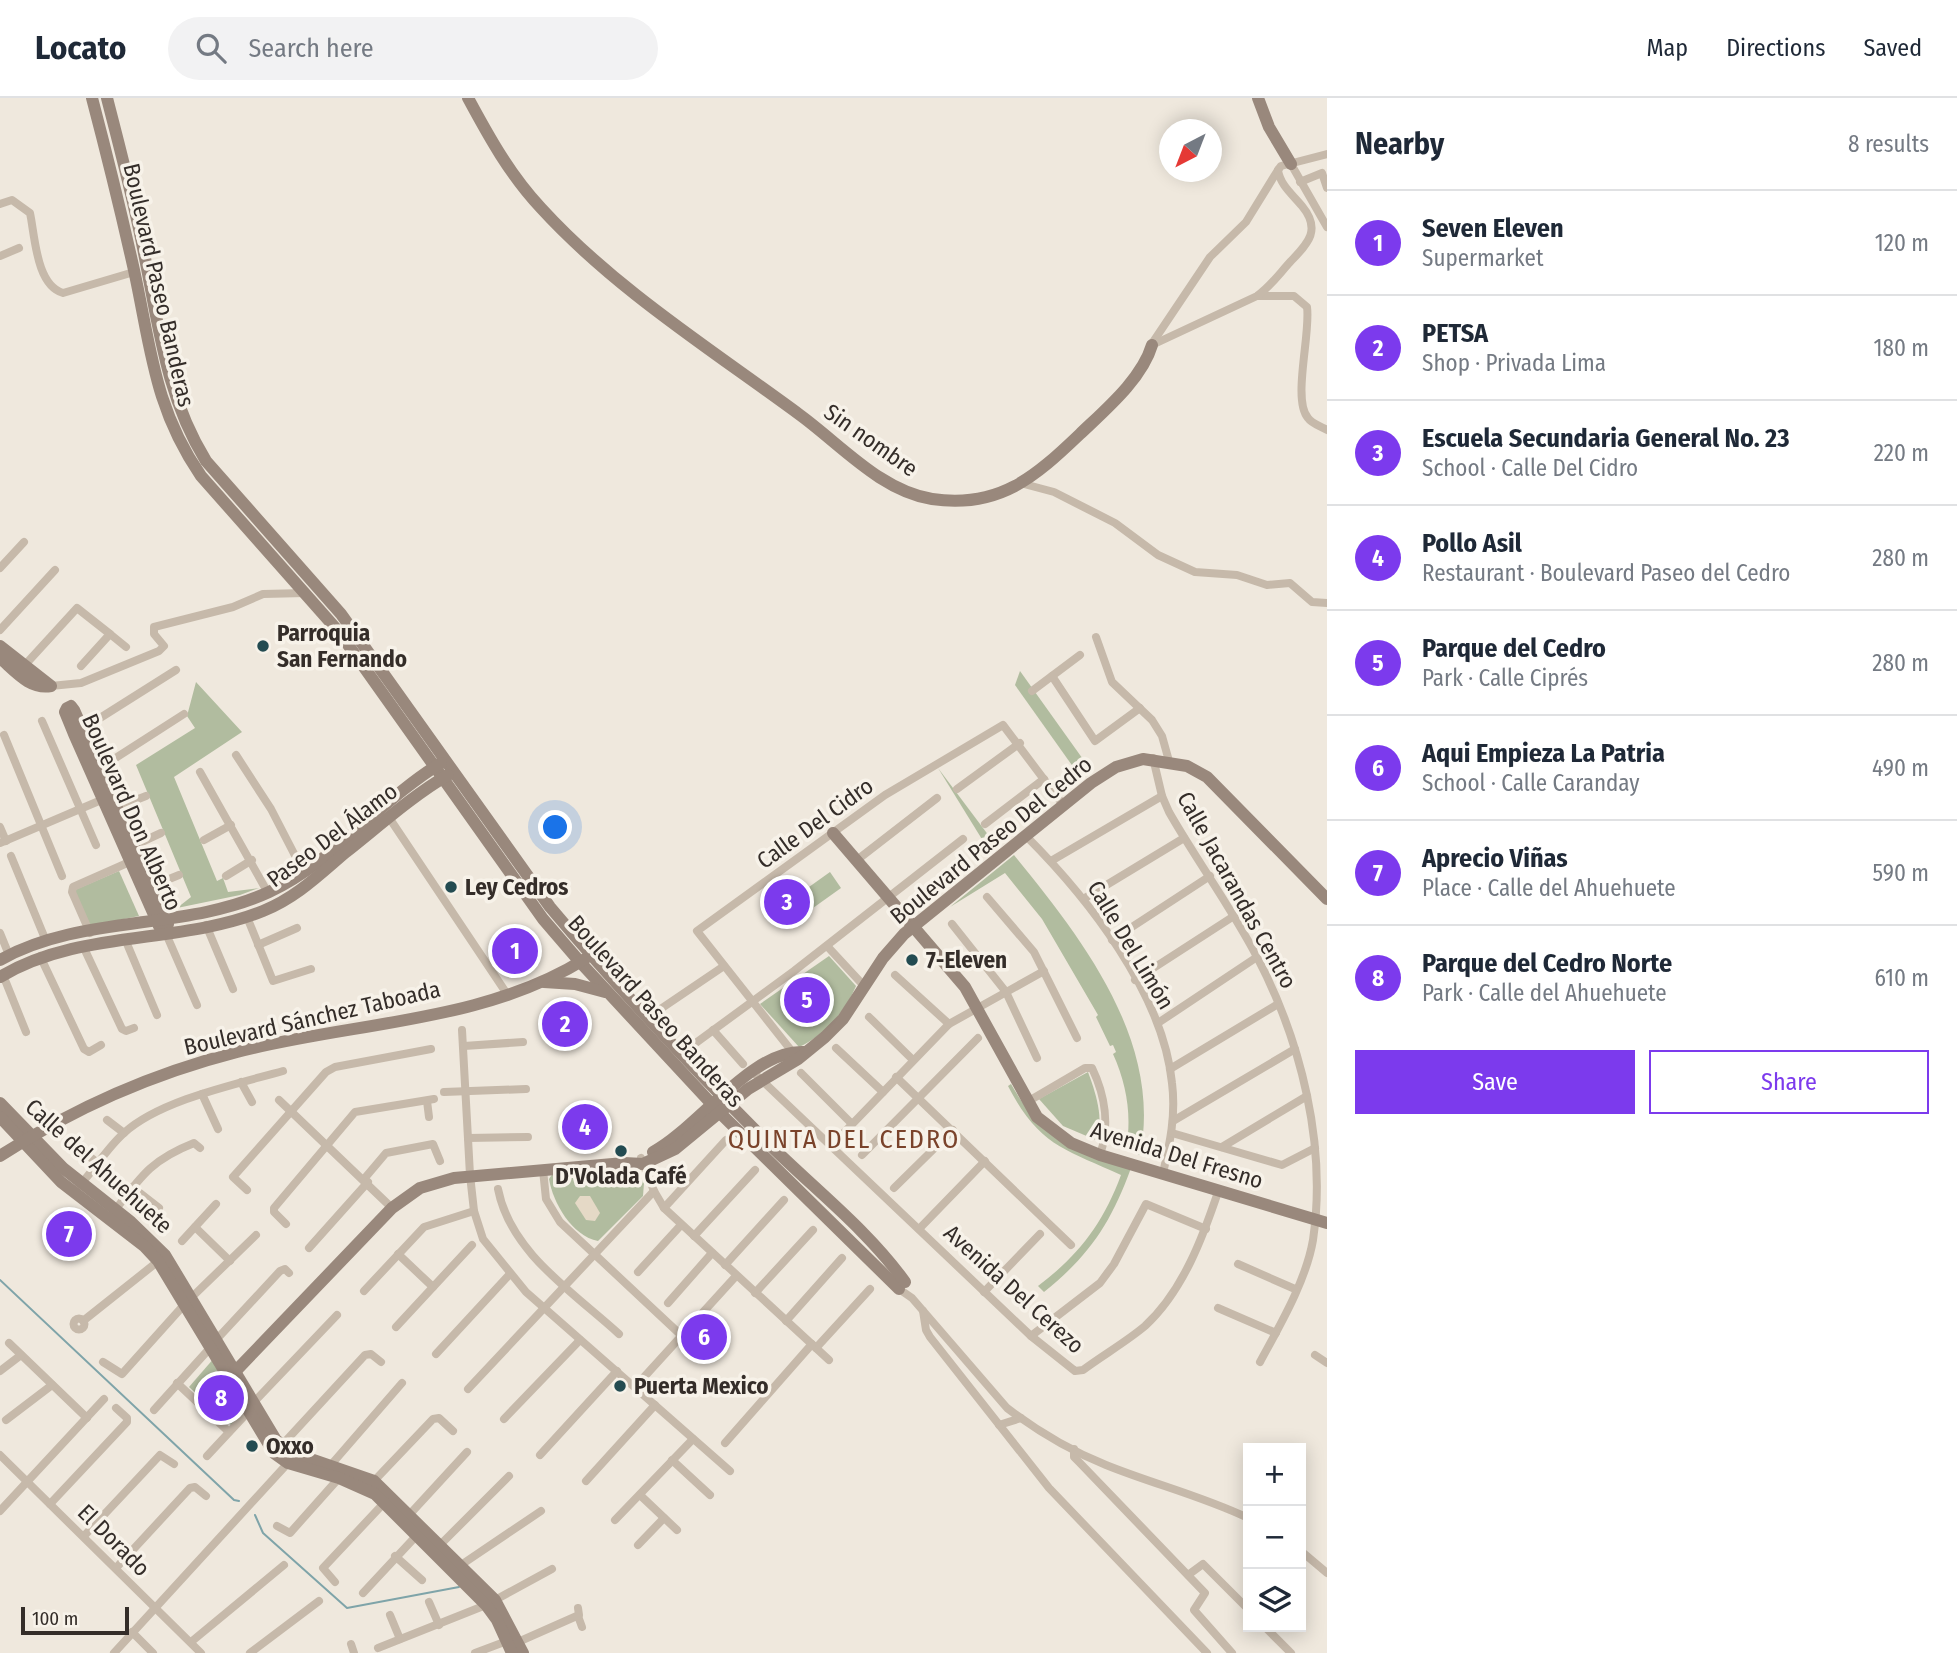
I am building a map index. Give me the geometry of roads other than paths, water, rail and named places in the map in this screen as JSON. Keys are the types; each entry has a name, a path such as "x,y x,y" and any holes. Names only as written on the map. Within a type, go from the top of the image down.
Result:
{"street":[{"name":"Boulevard Paseo Banderas","path":"92,98 134,272 157,385 181,448 201,476 339,632 447,775 560,939 586,959 721,1105"},
{"name":"Boulevard Paseo Banderas","path":"107,98 173,395 190,435 229,490 341,614 439,764"},
{"name":"Sin nombre","path":"468,98 494,146 517,179 572,239 639,296 891,485 911,495 950,501 1001,493 1024,484 1097,417 1133,378 1149,356 1152,345"},
{"path":"1258,98 1269,127 1327,227"},
{"path":"104,142 117,138"},
{"path":"1152,345 1210,257 1246,222 1281,166 1327,154"},
{"path":"1152,345 1257,296 1271,286 1302,252 1313,233 1312,221 1285,186 1278,170"},
{"path":"1300,182 1322,173 1327,188"},
{"path":"0,204 12,200 30,213 45,280 54,290 63,293 134,272"},
{"path":"0,256 19,248"},
{"path":"1257,296 1294,296 1307,307 1310,325 1302,407 1309,421 1327,430"},
{"path":"1024,484 1054,492 1115,523 1158,555 1195,572 1237,575 1267,586 1290,583 1312,602 1327,603"},
{"path":"0,568 24,542"},
{"path":"0,630 55,570"},
{"path":"0,658 27,681 42,687 80,683 159,651 164,646 154,634 155,626 233,607 263,594 304,593"},
{"path":"24,666 75,608 81,609 126,647"},
{"path":"81,666 110,634"},
{"path":"1096,637 1112,682 1152,720 1162,736 1169,761"},
{"path":"0,646 51,685"},
{"path":"1032,691 1080,655"},
{"path":"78,732 176,670"},
{"path":"1052,676 1095,741 1140,708"},
{"path":"100,768 184,714"},
{"path":"42,721 96,845"},
{"name":"Calle Del Cidro","path":"798,1054 752,1002 697,931 895,789 1003,725 1020,744 1064,806"},
{"name":"Boulevard Don Alberto","path":"78,732 100,768 164,928"},
{"name":"Boulevard Don Alberto","path":"78,732 135,845 135,860 152,886 164,928"},
{"path":"4,735 62,876"},
{"path":"957,789 1020,744"},
{"path":"236,755 271,809 310,883"},
{"name":"Boulevard Paseo Del Cedro","path":"798,1054 843,1019 893,946 913,926 1064,806 1116,768 1129,762 1153,758 1169,761 1187,765 1207,777 1327,899"},
{"name":"Calle Jacarandas Centro","path":"1153,758 1162,796 1184,838 1210,876 1257,957 1295,1049 1307,1096 1315,1148 1321,1221 1276,1333 1260,1362"},
{"name":"Paseo Del Álamo","path":"1,976 40,956 89,941 164,928 206,925 247,916 288,899 310,883 322,865 386,813 439,764"},
{"path":"200,772 268,892"},
{"name":"Boulevard Paseo Banderas","path":"447,775 550,907 610,994 902,1286 1007,1408 1104,1464 1188,1492 1243,1516"},
{"name":"Paseo Del Álamo","path":"386,813 447,775"},
{"path":"985,824 1044,779"},
{"path":"0,827 3,842 81,807 146,796"},
{"path":"1051,861 1162,796"},
{"path":"857,860 937,798"},
{"path":"386,813 507,994"},
{"path":"204,840 231,825"},
{"path":"135,845 161,833"},
{"name":"Avenida Del Fresno","path":"833,833 965,987 1027,1102 1037,1117 1059,1136 1100,1154 1321,1221"},
{"name":"Calle Del Limón","path":"1026,836 1085,898 1112,940 1158,1023 1170,1069 1173,1121 1163,1173"},
{"path":"1085,898 1184,838"},
{"path":"693,1045 889,899 963,839"},
{"path":"11,856 46,940"},
{"path":"134,1028 126,1031 122,1029 72,892 73,887 135,860"},
{"path":"226,876 252,860"},
{"name":"Paseo Del Álamo","path":"4,957 46,940 125,939 164,928 268,892 303,871 322,865"},
{"path":"152,886 179,876"},
{"path":"1112,940 1210,876"},
{"path":"987,897 1022,937 1044,971 1077,1038"},
{"path":"247,916 273,981 312,968"},
{"path":"1135,981 1234,916"},
{"path":"206,925 233,989"},
{"path":"952,925 1006,992 1037,1058"},
{"path":"164,928 197,1005"},
{"path":"258,945 297,928"},
{"path":"0,933 4,957"},
{"path":"125,939 157,1016"},
{"path":"540,981 564,957 565,949 560,939"},
{"path":"827,946 865,987"},
{"path":"40,956 84,1049 89,1052 101,1045"},
{"path":"1158,1023 1257,957"},
{"name":"Boulevard Sánchez Taboada","path":"0,1156 17,1134 43,1127 99,1098 151,1078 237,1052 455,1008 507,994 586,959"},
{"path":"662,1008 724,966"},
{"path":"832,1145 949,1024 1044,971"},
{"path":"895,975 949,1024"},
{"path":"1,976 26,1032"},
{"path":"540,981 575,984 610,994"},
{"path":"1170,1069 1278,1004"},
{"path":"869,1017 914,1060"},
{"path":"461,1030 470,1175 474,1211 483,1239 509,1275 544,1308 730,1471"},
{"name":"Avenida Del Cerezo","path":"713,1030 1031,1336 1073,1370 1083,1370 1145,1326 1161,1307 1179,1283 1206,1229 1219,1189"},
{"path":"862,1155 978,1038"},
{"path":"464,1046 523,1042"},
{"path":"836,1048 883,1092"},
{"path":"247,1190 233,1177 326,1072 335,1067 430,1049"},
{"path":"1173,1121 1295,1049"},
{"path":"232,1375 392,1208 420,1188 470,1175 640,1161 721,1105 757,1072 798,1054"},
{"path":"1027,1102 1085,1068 1091,1068 1100,1088 1107,1128 1100,1154"},
{"path":"78,1188 124,1133 146,1118 202,1094 283,1071"},
{"path":"801,1073 852,1124"},
{"path":"897,1077 1071,1245"},
{"path":"241,1083 252,1102"},
{"path":"444,1092 526,1089"},
{"path":"202,1094 218,1129"},
{"path":"1222,1147 1307,1096"},
{"path":"279,1100 330,1145 392,1208"},
{"path":"286,1224 274,1212 274,1208 356,1112 430,1100 429,1117"},
{"name":"Calle del Ahuehuete","path":"0,1103 17,1134"},
{"name":"Calle del Ahuehuete","path":"0,1117 78,1188 113,1214 162,1258 251,1407 269,1447 288,1463 364,1488 420,1532 491,1602"},
{"path":"107,1120 124,1133"},
{"path":"894,1188 953,1130"},
{"path":"1172,1133 1285,1165 1315,1148"},
{"path":"468,1138 528,1137"},
{"path":"664,1208 726,1140"},
{"path":"113,1214 132,1187 162,1157 194,1143 200,1148"},
{"path":"309,1248 390,1152 433,1144 440,1161"},
{"path":"76,1146 99,1164"},
{"path":"640,1161 664,1208 829,1360"},
{"path":"919,1229 985,1161"},
{"path":"543,1170 546,1199 551,1211 682,1336"},
{"path":"694,1237 755,1170"},
{"path":"132,1187 159,1208"},
{"path":"498,1189 506,1219 515,1234 565,1285 619,1334"},
{"path":"468,1389 654,1191"},
{"path":"725,1265 784,1200"},
{"path":"181,1241 216,1204"},
{"path":"1031,1336 1100,1283 1114,1264 1146,1204 1206,1229"},
{"path":"365,1292 424,1227 474,1211"},
{"path":"638,1272 681,1225"},
{"path":"195,1227 229,1261"},
{"path":"755,1293 813,1230"},
{"path":"985,1292 1040,1234"},
{"path":"103,1362 122,1374 188,1301 256,1235"},
{"path":"396,1327 472,1245"},
{"path":"668,1303 712,1253"},
{"path":"398,1254 433,1287"},
{"path":"83,1321 162,1258"},
{"path":"786,1321 842,1258"},
{"path":"1238,1264 1295,1289"},
{"path":"154,1410 280,1271 285,1269 289,1273"},
{"path":"436,1353 509,1275"},
{"path":"635,1387 736,1276"},
{"path":"725,1443 813,1346 870,1289"},
{"path":"1218,1308 1276,1333"},
{"path":"923,1311 930,1337 1049,1489 1207,1653"},
{"path":"207,1456 337,1315"},
{"path":"504,1419 580,1340"},
{"path":"9,1343 87,1418"},
{"path":"0,1371 21,1354"},
{"path":"282,1445 365,1355 371,1354 381,1362"},
{"path":"1315,1355 1327,1363"},
{"path":"540,1455 617,1371"},
{"path":"177,1383 229,1432"},
{"path":"330,1466 402,1383"},
{"path":"6,1420 52,1384"},
{"path":"0,1511 104,1399"},
{"path":"586,1481 654,1405"},
{"name":"Calle del Ahuehuete","path":"251,1407 282,1445 293,1453 374,1481 410,1514 420,1532 441,1544 461,1565 491,1602 515,1647"},
{"path":"50,1504 127,1422 127,1418 116,1408"},
{"path":"374,1481 433,1419 439,1418 453,1430"},
{"path":"999,1425 1021,1418"},
{"path":"615,1520 693,1439"},
{"path":"1074,1449 1079,1462 1206,1595 1194,1610 1232,1653"},
{"path":"410,1514 467,1452"},
{"path":"84,1536 160,1455 174,1464"},
{"name":"El Dorado","path":"1,1459 84,1536 201,1653"},
{"path":"672,1460 710,1495"},
{"path":"114,1653 288,1463"},
{"path":"441,1544 509,1476"},
{"path":"277,1526 290,1533 339,1478"},
{"path":"116,1568 190,1488 195,1487 206,1496"},
{"path":"640,1495 677,1530"},
{"path":"335,1582 323,1568 384,1503"},
{"path":"461,1565 541,1511"},
{"path":"638,1545 664,1518"},
{"path":"363,1593 420,1532"},
{"path":"1306,1555 1327,1573"},
{"path":"395,1556 422,1580"},
{"path":"1188,1575 1203,1564 1243,1604"},
{"path":"191,1642 284,1565"},
{"path":"377,1648 491,1602 552,1569"},
{"path":"250,1653 319,1601"},
{"path":"429,1602 439,1625"},
{"path":"475,1653 515,1647 578,1612 582,1627"},
{"path":"390,1615 400,1639"},
{"path":"132,1632 153,1653"},
{"path":"1270,1632 1291,1653"}],"waterway":[{"path":"0,1280 234,1500 239,1501"},
{"path":"255,1515 263,1533 347,1608 459,1587"}],"place":[{"name":"Parroquia San Fernando","path":"263,646"},
{"name":"Ley Cedros","path":"451,887"},
{"name":"Escuela Secundaria General No. 23","path":"787,902"},
{"name":"Seven Eleven","path":"515,951"},
{"name":"7-Eleven","path":"912,960"},
{"name":"Parque del Cedro","path":"807,1000"},
{"name":"PETSA","path":"565,1024"},
{"name":"Pollo Asil","path":"585,1127"},
{"name":"D'Volada Café","path":"621,1151"},
{"name":"Aprecio Viñas","path":"69,1234"},
{"name":"Aqui Empieza La Patria","path":"704,1337"},
{"name":"Puerta Mexico","path":"620,1386"},
{"name":"Parque del Cedro Norte","path":"221,1398"},
{"name":"Oxxo","path":"252,1446"}],"district":[{"name":"QUINTA DEL CEDRO","path":"844,1139"}]}
